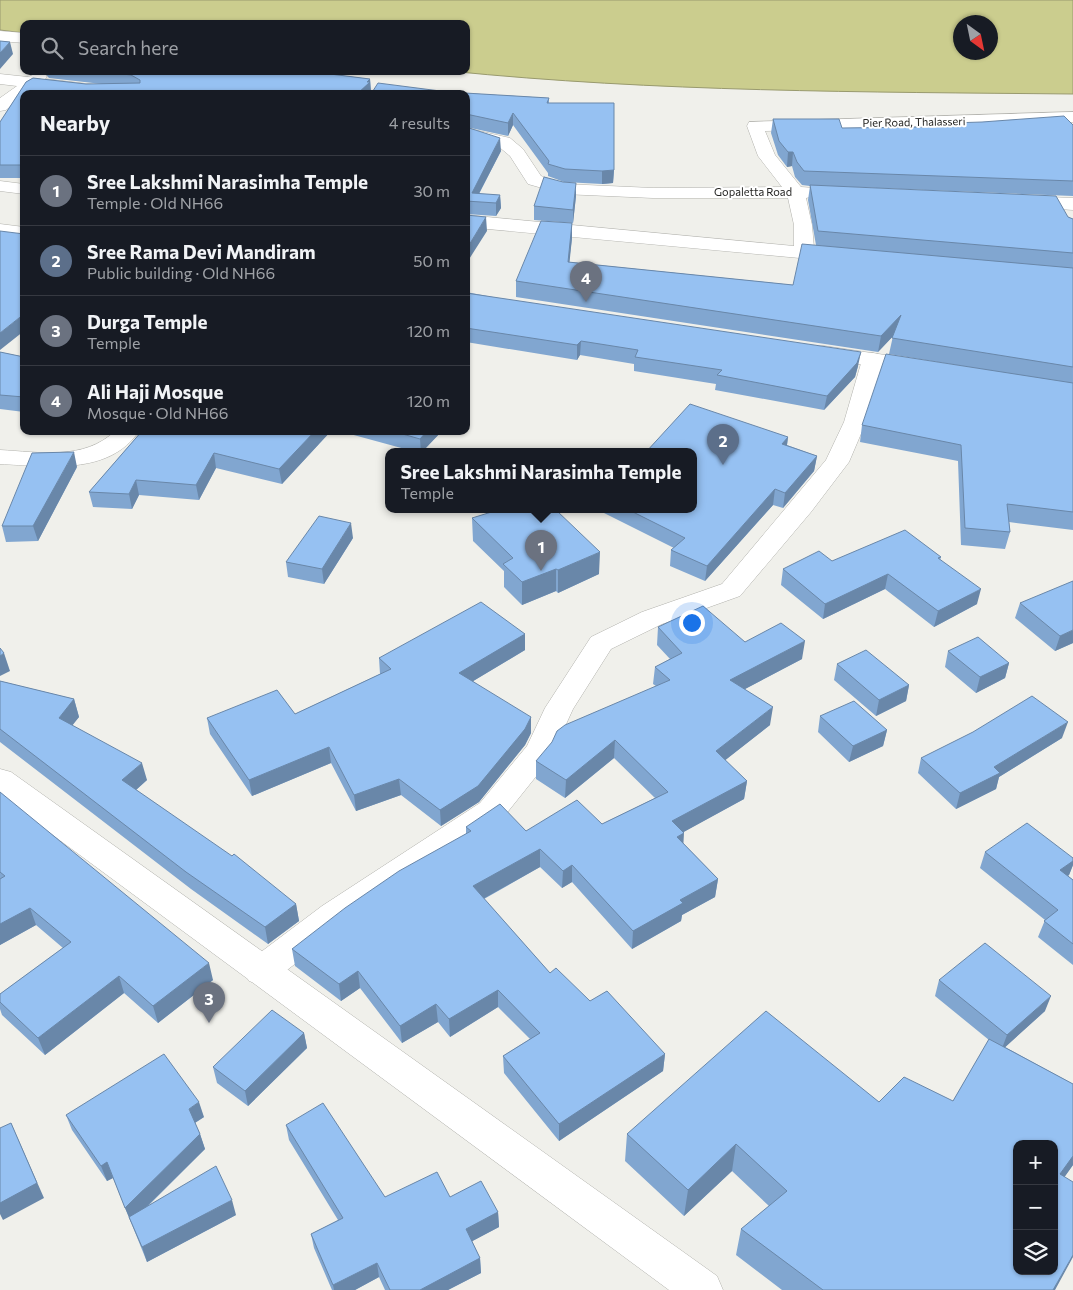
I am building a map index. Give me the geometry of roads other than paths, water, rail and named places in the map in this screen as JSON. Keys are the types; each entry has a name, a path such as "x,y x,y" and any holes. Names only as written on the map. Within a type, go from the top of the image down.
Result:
{"street":[{"path":"0,36 20,38"},
{"path":"21,90 42,75"},
{"path":"0,79 96,90"},
{"path":"0,106 20,91"},
{"name":"Pier Road, Thalasseri","path":"796,192 767,156 755,126 1073,117"},
{"name":"Gopaletta Road","path":"470,134 504,142 517,153 534,180 551,187 586,191 653,193 825,193"},
{"path":"0,186 20,188"},
{"path":"796,192 803,225 804,252"},
{"path":"1003,202 1068,209"},
{"path":"470,221 853,257"},
{"path":"0,230 20,232"},
{"path":"806,349 939,370"},
{"path":"261,971 334,915 491,811 540,751 559,708 601,644 652,618 731,590 802,507 837,462 855,422 873,360"},
{"path":"0,457 76,459 91,457 110,449 124,435"},
{"path":"0,780 703,1290"}],"place":[{"name":"Ali Haji Mosque","path":"586,302"},
{"name":"Sree Rama Devi Mandiram","path":"723,465"},
{"name":"Sree Lakshmi Narasimha Temple","path":"541,571"},
{"name":"Durga Temple","path":"209,1023"}]}
